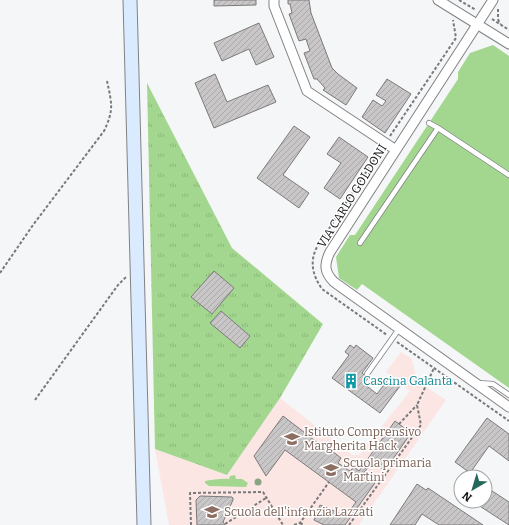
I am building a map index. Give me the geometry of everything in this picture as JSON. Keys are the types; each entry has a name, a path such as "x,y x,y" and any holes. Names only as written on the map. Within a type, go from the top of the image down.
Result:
{"main road":[{"path":"130,0 144,525"}],"street":[{"path":"274,0 274,6 307,91 396,150"},
{"path":"438,0 509,44"},
{"name":"VIA CARLO GOLDONI","path":"493,0 330,252 325,266 326,272 334,282 509,407"}],"lane":[{"path":"429,123 509,175"},
{"path":"360,243 438,128"},
{"path":"367,374 400,329"},
{"path":"476,383 493,384 509,395"}],"path":[{"path":"463,3 453,20 456,38 317,247 314,255 313,267 316,279 322,289 509,421"},
{"path":"500,8 497,17 501,25"},
{"path":"0,273 33,225 104,131 110,116 112,101 107,82"},
{"path":"35,400 118,285 137,267"},
{"path":"399,424 416,405 434,368"},
{"path":"350,525 421,425 416,405"},
{"path":"294,525 300,523 329,482"},
{"path":"191,525 190,493 263,492 283,525"},
{"path":"225,524 266,498"},
{"path":"300,523 304,525"}],"shaded area":[{"name":"Istituto Comprensivo Margherita Hack","path":"401,352 412,359 417,381 446,400 359,525 169,525 155,449 227,475 280,398 352,455 359,455 410,391 386,372"}],"green space":[{"path":"493,45 509,56 509,388 362,284 357,290 339,278 336,257 350,235 355,235 458,79 458,72 470,53"},
{"path":"147,83 232,248 323,324 280,398 227,475 155,449"},
{"path":"235,475 236,479 242,479 248,483 246,487 209,486 205,483 205,481 229,479 230,476"}],"building":[{"path":"214,0 256,0 256,5 214,6"},
{"path":"288,0 309,0 311,13 332,68 357,88 346,105 323,90 325,88 317,79 314,79 304,53 310,51 306,39 299,41 289,14 292,13"},
{"path":"259,23 274,57 256,65 249,49 222,61 214,43"},
{"path":"215,74 227,102 268,85 276,102 214,128 195,83"},
{"path":"387,79 411,94 385,133 362,117 373,100 382,106 386,101 376,95"},
{"path":"294,126 310,137 283,175 309,193 299,208 257,178"},
{"path":"339,137 368,157 340,199 324,188 341,163 327,154"},
{"path":"214,271 234,288 212,314 191,297"},
{"path":"221,311 250,336 240,348 210,323"},
{"name":"Cascina Galanta","path":"350,345 354,348 356,345 373,358 362,373 368,378 364,384 377,394 389,378 400,386 380,413 332,378 349,355 345,352"},
{"name":"Scuola primaria Martini","path":"283,416 331,453 332,451 341,458 338,463 350,471 354,467 359,471 395,421 411,433 386,469 382,469 372,462 363,474 375,483 345,525 324,525 314,520 320,505 346,516 356,502 285,450 266,476 254,456"},
{"path":"487,418 509,434 509,461 489,446 473,469 465,469 455,462"},
{"path":"417,484 426,490 428,488 453,505 453,509 459,509 483,525 439,525 422,514 415,525 390,525"},
{"path":"493,492 509,502 509,525 484,509 493,509"},
{"name":"Scuola dell'infanzia Lazzati","path":"200,496 233,498 223,522 225,525 197,525 196,500"}],"place":[{"name":"Cascina Galanta","path":"351,381"},
{"name":"Istituto Comprensivo Margherita Hack","path":"292,439"},
{"name":"Scuola primaria Martini","path":"331,470"},
{"name":"Scuola dell'infanzia Lazzati","path":"212,512"}]}
